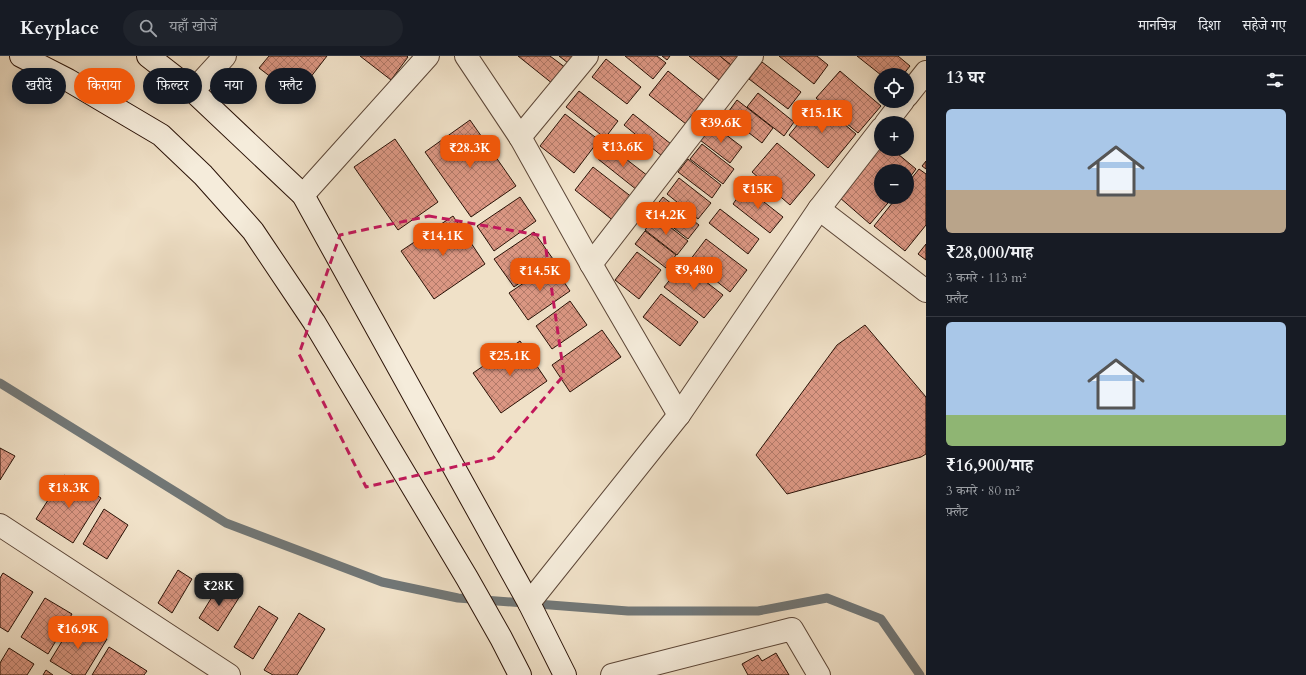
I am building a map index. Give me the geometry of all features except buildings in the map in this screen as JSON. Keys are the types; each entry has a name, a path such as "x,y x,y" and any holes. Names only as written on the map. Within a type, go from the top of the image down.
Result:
{"street":[{"path":"21,56 68,80 161,135 203,175 253,231 314,322 467,578 520,675"},
{"path":"148,56 163,68"},
{"path":"202,81 225,56"},
{"path":"303,195 428,56"},
{"path":"466,56 520,137 591,264 679,415"},
{"path":"520,137 587,56"},
{"path":"591,264 752,56"},
{"path":"922,56 926,60"},
{"path":"914,87 926,72"},
{"path":"202,100 303,195 529,603 566,675"},
{"path":"891,116 898,108"},
{"path":"529,603 679,415 818,209 874,138"},
{"path":"818,209 926,292"},
{"path":"0,525 229,675"},
{"path":"612,675 792,629 818,675"}],"highlighted area":[{"path":"429,216 544,236 564,375 493,458 366,487 299,354 340,235"}],"waterway":[{"path":"0,383 226,523 382,582 458,598 628,611 758,611 827,598 881,619 920,675"}]}
